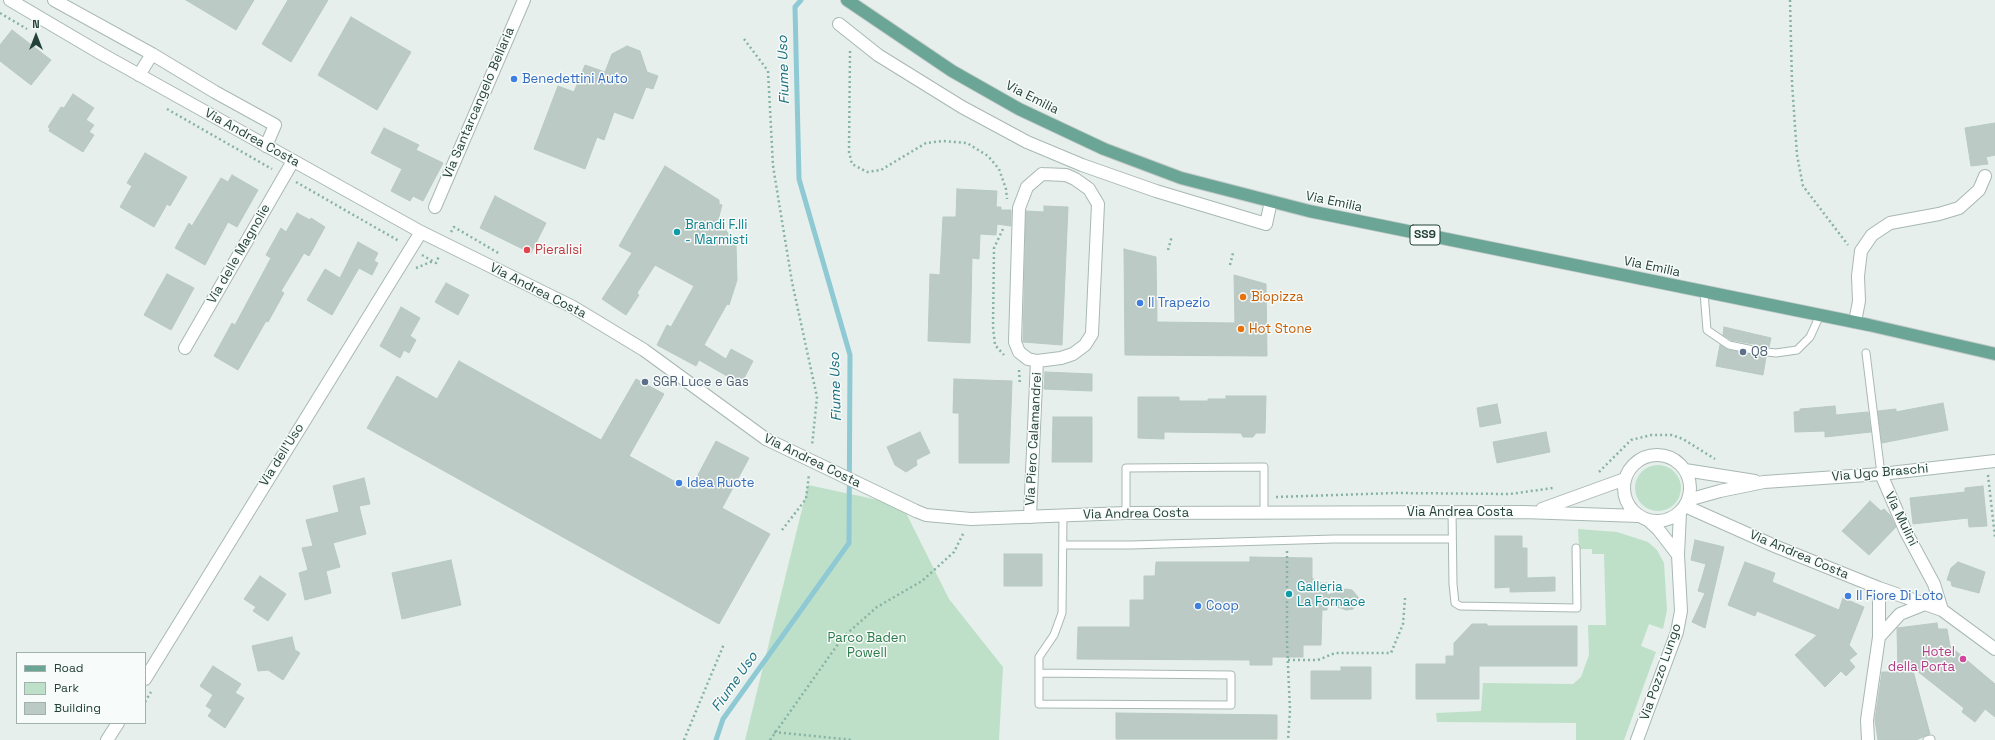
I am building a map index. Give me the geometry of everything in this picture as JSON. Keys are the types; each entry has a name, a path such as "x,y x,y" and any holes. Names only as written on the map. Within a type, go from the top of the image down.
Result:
{"main road":[{"name":"Via Emilia","path":"847,0 952,71 1006,102 1104,149 1181,178 1309,211 1855,322 1995,354"}],"street":[{"name":"Via Andrea Costa","path":"10,0 139,75 421,232 573,307 644,350 766,439 926,515 970,519 1126,513 1452,511 1535,512 1643,518"},
{"path":"54,0 152,54 215,92 275,125 266,146"},
{"name":"Via Santarcangelo Bellaria","path":"435,207 524,0"},
{"path":"839,24 878,55 962,107 1028,142 1082,165 1156,191 1266,224 1271,201"},
{"path":"139,75 152,54"},
{"name":"Via delle Magnolie","path":"185,348 293,161"},
{"name":"Via Piero Calamandrei","path":"1042,174 1066,175 1089,189 1098,204 1092,334 1085,345 1073,354 1061,358 1037,361 1028,359 1019,352 1016,342 1019,208 1027,188 1032,181 1042,174"},
{"path":"1855,322 1859,300 1858,276 1861,251 1872,235 1890,223 1939,214 1958,208 1979,190 1985,176"},
{"name":"Via dell'Uso","path":"146,677 421,232"},
{"name":"Via Piero Calamandrei","path":"1030,517 1037,361"},
{"path":"1643,518 1665,520 1684,506 1690,490 1689,480 1685,470 1673,460 1658,455 1647,457 1638,462 1630,469 1624,489 1626,500 1631,509 1643,518 1658,529 1678,556"},
{"name":"Via Ugo Braschi","path":"1684,506 1720,491 1764,482 1881,474 1991,462"},
{"name":"Via Ugo Braschi","path":"1685,470 1764,482"},
{"name":"Via Mulini","path":"1881,474 1906,532 1934,584 1942,610"},
{"name":"Via Andrea Costa","path":"1535,512 1626,479"},
{"name":"Via Andrea Costa","path":"1684,506 1777,547 1879,588 1942,610 1995,649"},
{"name":"Via Pozzo Lungo","path":"1637,740 1677,632 1681,611 1678,556 1684,506"},
{"path":"1868,740 1867,720 1879,637 1879,588"},
{"path":"1879,637 1900,614 1925,604"},
{"path":"107,740 117,724"}],"lane":[{"path":"1704,292 1707,330 1729,345 1758,351 1776,353 1797,350 1810,337 1820,315"},
{"name":"Via Mulini","path":"1866,353 1881,474"},
{"path":"1126,513 1126,468 1264,467 1264,512"},
{"path":"1452,511 1453,584 1455,603 1460,606 1472,608 1577,608 1576,548"},
{"path":"1039,673 1232,675 1231,705 1039,704 1039,673 1039,657 1054,635 1062,613 1063,516"},
{"path":"1063,545 1334,539 1452,539"}],"path":[{"path":"1790,0 1792,83 1796,148 1803,186 1860,259"},
{"path":"0,13 32,31"},
{"path":"850,33 849,152 852,164 867,172 881,170 926,143 943,141 966,143 988,156 998,169 1006,189 1007,203"},
{"path":"744,39 768,71 773,166 792,282 817,397 811,449"},
{"path":"164,107 386,234"},
{"path":"1004,224 994,248 992,327 995,345 1009,359"},
{"path":"1168,250 1172,236"},
{"path":"1230,265 1233,253"},
{"path":"1018,365 1021,392"},
{"path":"1597,474 1631,440 1651,435 1672,435 1683,439 1715,459"},
{"path":"1991,462 1989,489 1995,537"},
{"path":"782,530 806,499 809,471"},
{"path":"1264,497 1395,493 1510,494 1554,488"},
{"path":"1989,489 1995,488"},
{"path":"770,740 774,732 843,637 877,607 922,581 954,552 970,519"},
{"path":"1287,541 1290,710 1288,740"},
{"path":"1288,660 1318,660 1335,653 1391,653 1403,624 1405,598"},
{"path":"684,740 724,644"},
{"path":"774,732 853,740"}],"green space":[{"path":"1658,465 1671,469 1677,475 1681,488 1677,501 1671,507 1658,511 1645,507 1639,501 1635,488 1639,475 1645,469"},
{"name":"Parco Baden Powell","path":"808,485 902,505 949,599 1003,667 999,740 745,740"},
{"path":"1578,529 1617,532 1648,542 1657,550 1664,563 1667,610 1663,629 1649,624 1641,646 1656,652 1624,740 1576,740 1576,723 1437,722 1436,713 1481,711 1483,683 1573,684 1581,677 1589,655 1588,625 1606,625 1604,554 1592,554 1592,549 1579,549"}],"building":[{"path":"186,0 254,0 236,30"},
{"path":"288,0 328,0 291,62 262,44"},
{"path":"351,17 411,52 377,110 318,75"},
{"path":"12,30 51,60 31,85 0,61 0,45"},
{"path":"627,46 640,51 647,72 658,76 653,89 646,87 633,119 614,112 604,140 597,137 585,169 534,149 558,86 574,92 585,65 605,72 612,54"},
{"path":"73,94 94,108 86,120 94,125 89,132 94,135 83,152 49,131 50,128 48,127 61,107 64,108"},
{"path":"1995,123 1995,155 1986,157 1988,164 1971,166 1965,128"},
{"path":"384,128 419,145 416,150 443,163 423,201 413,196 410,201 391,191 402,169 371,153"},
{"path":"145,153 187,177 170,206 167,204 154,227 120,207 132,186 127,183"},
{"name":"Brandi F.lli - Marmisti","path":"665,166 719,200 719,204 722,205 718,220 736,244 737,280 729,305 727,304 704,345 726,359 731,349 753,361 741,384 699,360 696,366 657,345 667,325 671,327 694,286 655,265 637,293 639,295 626,315 602,299 632,253 619,246"},
{"path":"232,175 258,190 237,227 228,222 205,265 175,248 189,223 192,226 221,178 228,182"},
{"path":"957,189 997,191 996,207 1001,207 1001,210 1011,210 1011,226 997,224 996,235 980,234 979,259 972,258 970,343 928,341 930,274 940,275 943,217 956,217"},
{"path":"495,196 546,223 531,253 480,228"},
{"path":"1044,206 1068,207 1062,345 1023,342 1026,211 1044,212"},
{"path":"297,213 310,220 311,218 325,227 309,256 304,253 281,291 284,293 268,322 266,321 238,370 214,356 232,323 235,325 271,258 266,255 281,228 286,232"},
{"path":"358,242 378,253 374,261 378,263 372,275 359,268 332,315 307,300 325,269 340,278"},
{"name":"Il Trapezio","path":"1124,249 1156,257 1157,322 1235,323 1234,275 1266,284 1267,356 1125,355"},
{"path":"167,274 194,288 171,330 144,315"},
{"path":"446,283 469,295 458,315 435,302"},
{"path":"401,307 420,318 410,336 416,340 409,353 404,350 400,358 380,346"},
{"path":"1724,327 1771,338 1769,347 1731,340 1723,335"},
{"path":"1720,345 1728,350 1766,357 1763,375 1716,366"},
{"path":"459,361 601,440 636,379 664,394 629,456 690,490 716,441 749,458 722,508 770,534 719,624 367,428 397,376 437,399"},
{"path":"1045,372 1092,374 1092,391 1044,389"},
{"path":"954,379 1012,381 1009,463 959,463 959,413 953,413"},
{"path":"1226,396 1266,396 1265,433 1256,433 1253,437 1243,437 1241,433 1164,432 1164,439 1138,438 1138,397 1179,397 1179,401 1208,401 1208,399 1226,399"},
{"path":"1943,403 1948,430 1882,443 1878,411 1896,409 1896,412"},
{"path":"1497,404 1501,423 1480,427 1477,408"},
{"path":"1835,406 1836,415 1868,412 1871,432 1825,437 1825,431 1795,432 1794,412 1800,411 1800,409"},
{"path":"1053,417 1092,417 1092,462 1052,462"},
{"path":"920,432 930,453 916,460 917,465 906,472 895,465 887,447"},
{"path":"1546,432 1550,452 1497,463 1493,442"},
{"path":"364,478 370,504 359,506 366,534 333,543 340,567 326,571 331,593 305,600 299,573 308,570 302,548 313,546 306,520 339,512 333,486"},
{"path":"1983,486 1987,526 1969,527 1968,518 1913,524 1910,498 1965,492 1965,488"},
{"path":"1870,501 1881,511 1884,509 1890,515 1896,527 1869,555 1842,531"},
{"path":"1495,536 1522,536 1522,548 1527,548 1527,578 1555,577 1555,591 1510,592 1510,587 1495,588"},
{"path":"1695,540 1724,547 1705,628 1692,622 1705,593 1698,591 1706,564 1691,560"},
{"path":"1004,554 1042,554 1042,586 1004,586"},
{"path":"1250,557 1312,558 1312,579 1314,579 1314,583 1328,583 1327,595 1346,589 1352,590 1358,597 1358,604 1353,609 1346,610 1327,603 1327,610 1322,610 1321,645 1303,645 1303,657 1272,657 1272,665 1250,665 1250,660 1077,659 1078,627 1130,627 1130,600 1144,600 1144,576 1155,576 1156,562 1250,562"},
{"path":"451,560 461,605 402,619 392,573"},
{"path":"1745,562 1775,573 1772,582 1839,610 1843,598 1864,607 1849,645 1857,654 1849,660 1855,667 1846,676 1841,671 1825,687 1795,655 1817,635 1757,611 1755,616 1728,605"},
{"path":"1958,562 1985,572 1979,593 1952,586 1951,581 1947,580 1951,568"},
{"path":"260,576 286,594 268,621 253,611 256,607 244,599"},
{"path":"1937,623 1938,629 1947,629 1950,646 1995,684 1995,717 1985,709 1975,722 1962,712 1964,708 1912,667 1930,734 1916,740 1878,740 1875,720 1882,672 1898,672 1897,628"},
{"path":"1472,624 1487,624 1487,626 1577,626 1577,666 1479,666 1479,699 1416,699 1416,664 1446,664 1446,656 1454,656 1454,643"},
{"path":"292,637 295,650 300,653 283,680 268,670 258,671 252,646"},
{"path":"213,666 241,684 235,693 244,698 225,728 208,716 212,710 206,706 213,695 200,686"},
{"path":"1341,667 1371,667 1371,699 1311,699 1311,671 1341,671"},
{"path":"1116,713 1277,715 1277,739 1116,739"}],"waterway":[{"name":"Fiume Uso","path":"716,740 723,719 849,543 850,355 799,179 795,7 801,0"}],"place":[{"name":"Benedettini Auto","path":"514,79"},
{"name":"Brandi F.lli - Marmisti","path":"677,232"},
{"name":"Pieralisi","path":"527,250"},
{"name":"Biopizza","path":"1243,297"},
{"name":"Il Trapezio","path":"1140,303"},
{"name":"Hot Stone","path":"1241,329"},
{"name":"Q8","path":"1743,352"},
{"name":"SGR Luce e Gas","path":"645,382"},
{"name":"Idea Ruote","path":"679,483"},
{"name":"Galleria La Fornace","path":"1289,594"},
{"name":"Il Fiore Di Loto","path":"1848,596"},
{"name":"Coop","path":"1198,606"},
{"name":"Hotel della Porta","path":"1963,659"}]}
